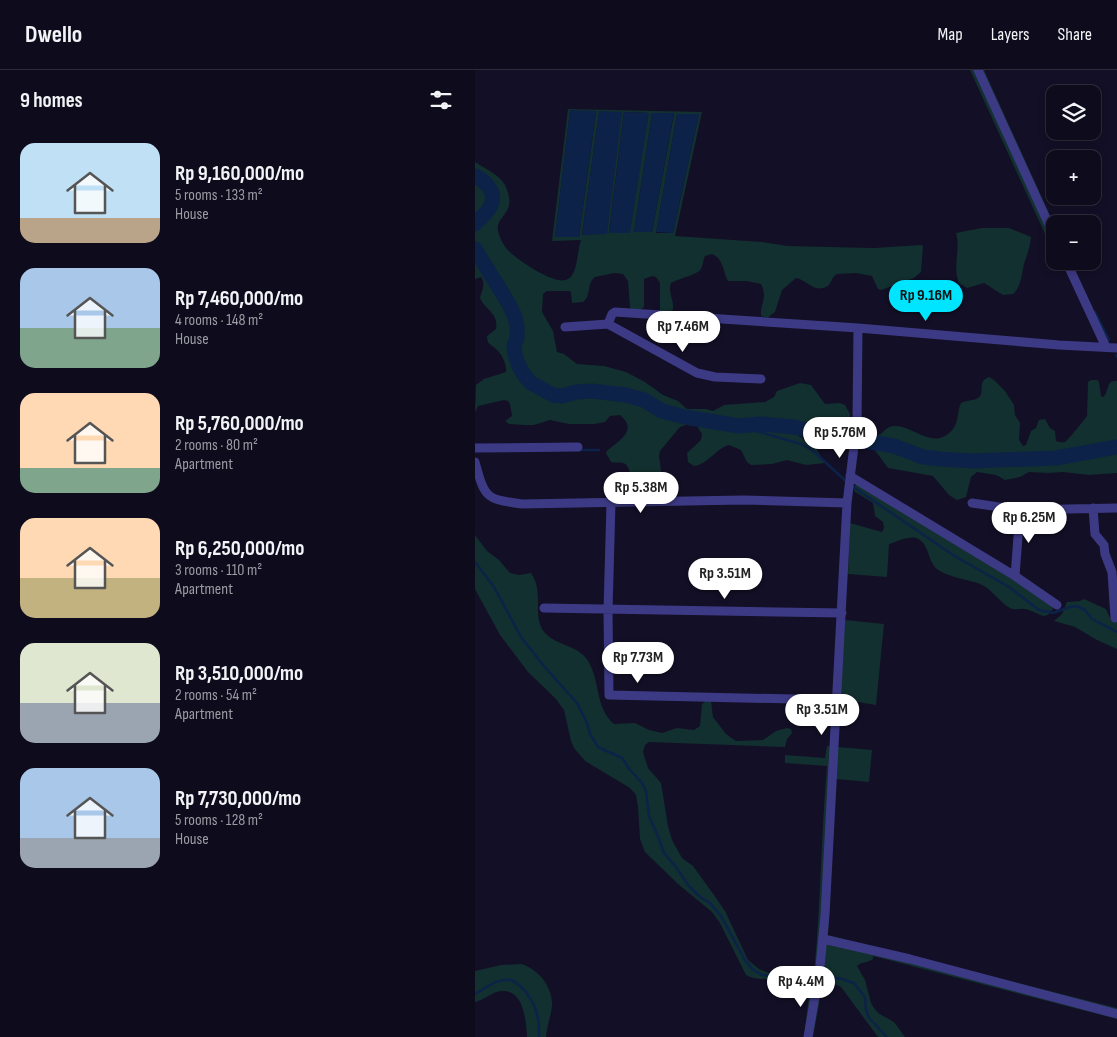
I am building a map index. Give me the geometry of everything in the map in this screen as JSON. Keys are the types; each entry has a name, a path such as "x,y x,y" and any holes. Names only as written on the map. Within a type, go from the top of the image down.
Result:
{"street":[{"path":"978,70 1046,218"},
{"path":"1070,270 1106,347"},
{"path":"608,324 611,314 615,312 1117,348"},
{"path":"565,327 608,324 697,373 715,378 761,379"},
{"path":"808,1037 823,939 847,503 857,422 858,328"},
{"path":"475,448 578,447"},
{"path":"475,462 481,483 487,494 499,501 535,504 743,500 847,503"},
{"path":"850,478 1015,576 1057,606"},
{"path":"611,503 608,610 608,692 611,695 836,700"},
{"path":"972,503 1020,510 1117,508"},
{"path":"1093,508 1095,534 1104,545 1105,554 1112,572 1115,618"},
{"path":"1015,576 1020,510"},
{"path":"544,608 842,613"},
{"path":"823,939 910,959 1117,1014"}],"green space":[{"path":"970,70 984,70 1050,215 1046,215 1046,235"},
{"path":"568,109 702,112 675,236 762,242 787,246 874,248 923,246 921,272 914,278 881,290 878,289 872,276 856,273 837,274 829,285 820,289 796,278 782,290 775,312 767,318 761,316 764,293 761,284 747,281 728,281 721,262 712,254 705,256 699,271 671,283 672,312 660,311 660,283 656,277 652,276 644,279 644,307 640,310 632,310 630,308 628,281 623,274 614,273 595,277 583,302 572,303 571,292 568,291 547,291 543,294 542,312 553,331 557,352 564,354 577,364 604,366 626,372 645,382 663,395 678,401 687,409 713,411 724,405 765,402 774,397 777,391 800,383 811,385 825,404 840,403 845,405 850,414 850,422 839,431 806,429 799,431 799,436 815,447 825,463 806,465 787,460 772,464 751,465 747,462 741,450 729,445 720,449 699,465 694,466 688,462 687,453 701,440 702,434 697,426 686,425 680,427 660,451 664,491 662,495 653,499 637,500 633,491 629,469 623,463 611,462 606,453 627,431 628,426 620,415 610,416 605,422 594,424 569,424 550,420 534,425 509,424 505,421 512,416 510,404 504,400 478,406 475,412 476,385 484,379 506,372 506,369 500,354 489,344 487,336 496,329 495,319 494,315 480,298 483,287 481,277 475,279 475,162 503,181 509,195 508,208 498,226 499,235 506,248 517,258 545,275 554,279 568,279 574,272 581,240 552,241","holes":["570,111 596,112 579,237 555,237","599,112 607,233 582,235","624,112 648,113 610,233","652,113 674,114 652,232 634,232","677,114 699,114 673,233 656,233"]},
{"path":"982,228 1009,228 1031,237 1020,284 1013,294 1003,295 984,283 967,288 959,283 956,271 958,246 956,233"},
{"path":"989,377 1005,391 1014,405 1015,415 1020,423 1019,440 1023,446 1026,445 1031,431 1036,428 1039,420 1045,419 1050,428 1055,431 1056,441 1065,442 1087,416 1088,382 1097,380 1099,382 1101,396 1103,397 1109,384 1117,381 1117,473 1089,475 1063,472 1029,472 1020,477 1005,480 996,475 977,472 971,477 966,497 957,500 949,495 933,476 888,468 874,449 863,442 863,437 877,436 892,426 902,427 932,438 946,435 955,426 961,403 978,398 983,382"},
{"path":"856,482 976,553 1052,606 1053,609 1048,615 1043,616 1023,609 1010,608 984,586 941,572 934,566 924,544 916,538 906,538 889,544 887,577 848,574 850,523 882,532 884,528 883,522 875,516 873,503 854,491"},
{"path":"475,535 487,551 499,560 510,573 519,575 531,573 537,587 538,616 542,629 557,642 576,650 586,658 594,674 603,709 614,724 635,723 649,730 662,733 677,728 694,730 700,726 702,704 707,700 711,701 713,717 726,734 736,741 763,740 776,731 787,728 791,729 792,733 787,739 785,747 649,742 645,745 643,752 648,768 661,783 672,840 682,858 693,866 725,911 748,960 759,969 769,973 814,973 827,766 785,763 785,755 825,758 827,746 872,750 869,782 836,779 828,935 1117,1008 1117,1019 873,956 873,959 857,966 865,980 871,1003 878,1013 894,1022 905,1037 878,1037 841,987 823,982 813,1037 804,1037 811,978 760,979 746,975 720,923 712,912 678,884 645,852 640,839 636,795 630,788 585,761 574,748 564,710 556,699 528,672 500,635 475,589"},
{"path":"1084,599 1106,609 1111,620 1117,622 1117,649 1075,627 1054,621 1062,614 1067,602"},
{"path":"845,620 884,624 876,705 840,699"},
{"path":"522,964 534,970 544,980 550,992 552,1006 546,1037 527,1037 522,1007 515,995 509,992 501,991 475,1002 475,971 501,965"}],"water":[{"path":"570,110 596,111 579,237 555,237"},
{"path":"599,111 622,112 607,234 582,235"},
{"path":"624,112 649,113 630,233 609,233"},
{"path":"652,113 674,113 652,232 634,232"},
{"path":"677,114 699,114 673,233 656,232"}],"waterway":[{"path":"475,176 489,188 492,196 490,208 475,224"},
{"path":"475,249 515,317 517,339 514,345 519,366 531,383 553,395 562,396 576,392 592,391 626,395 644,400 662,411 685,417 739,426 761,424 794,427 894,446 923,457 941,459 972,461 1056,458 1117,447"},
{"path":"1095,312 1109,340"},
{"path":"739,426 801,444 812,450 848,483"},
{"path":"578,450 599,450"},
{"path":"852,486 953,555 1009,587 1039,610 1053,613 1076,606 1084,609 1092,619 1117,632"},
{"path":"475,562 494,587 521,637 577,703 590,734 598,747 622,758 642,783 646,791 649,816 664,853 688,885 700,897 710,903 721,916 752,969 762,975 808,976 823,979 839,978 854,983 865,997 869,1018 887,1037"},
{"path":"475,994 501,980 515,982 532,1001 538,1017 539,1037"}]}
